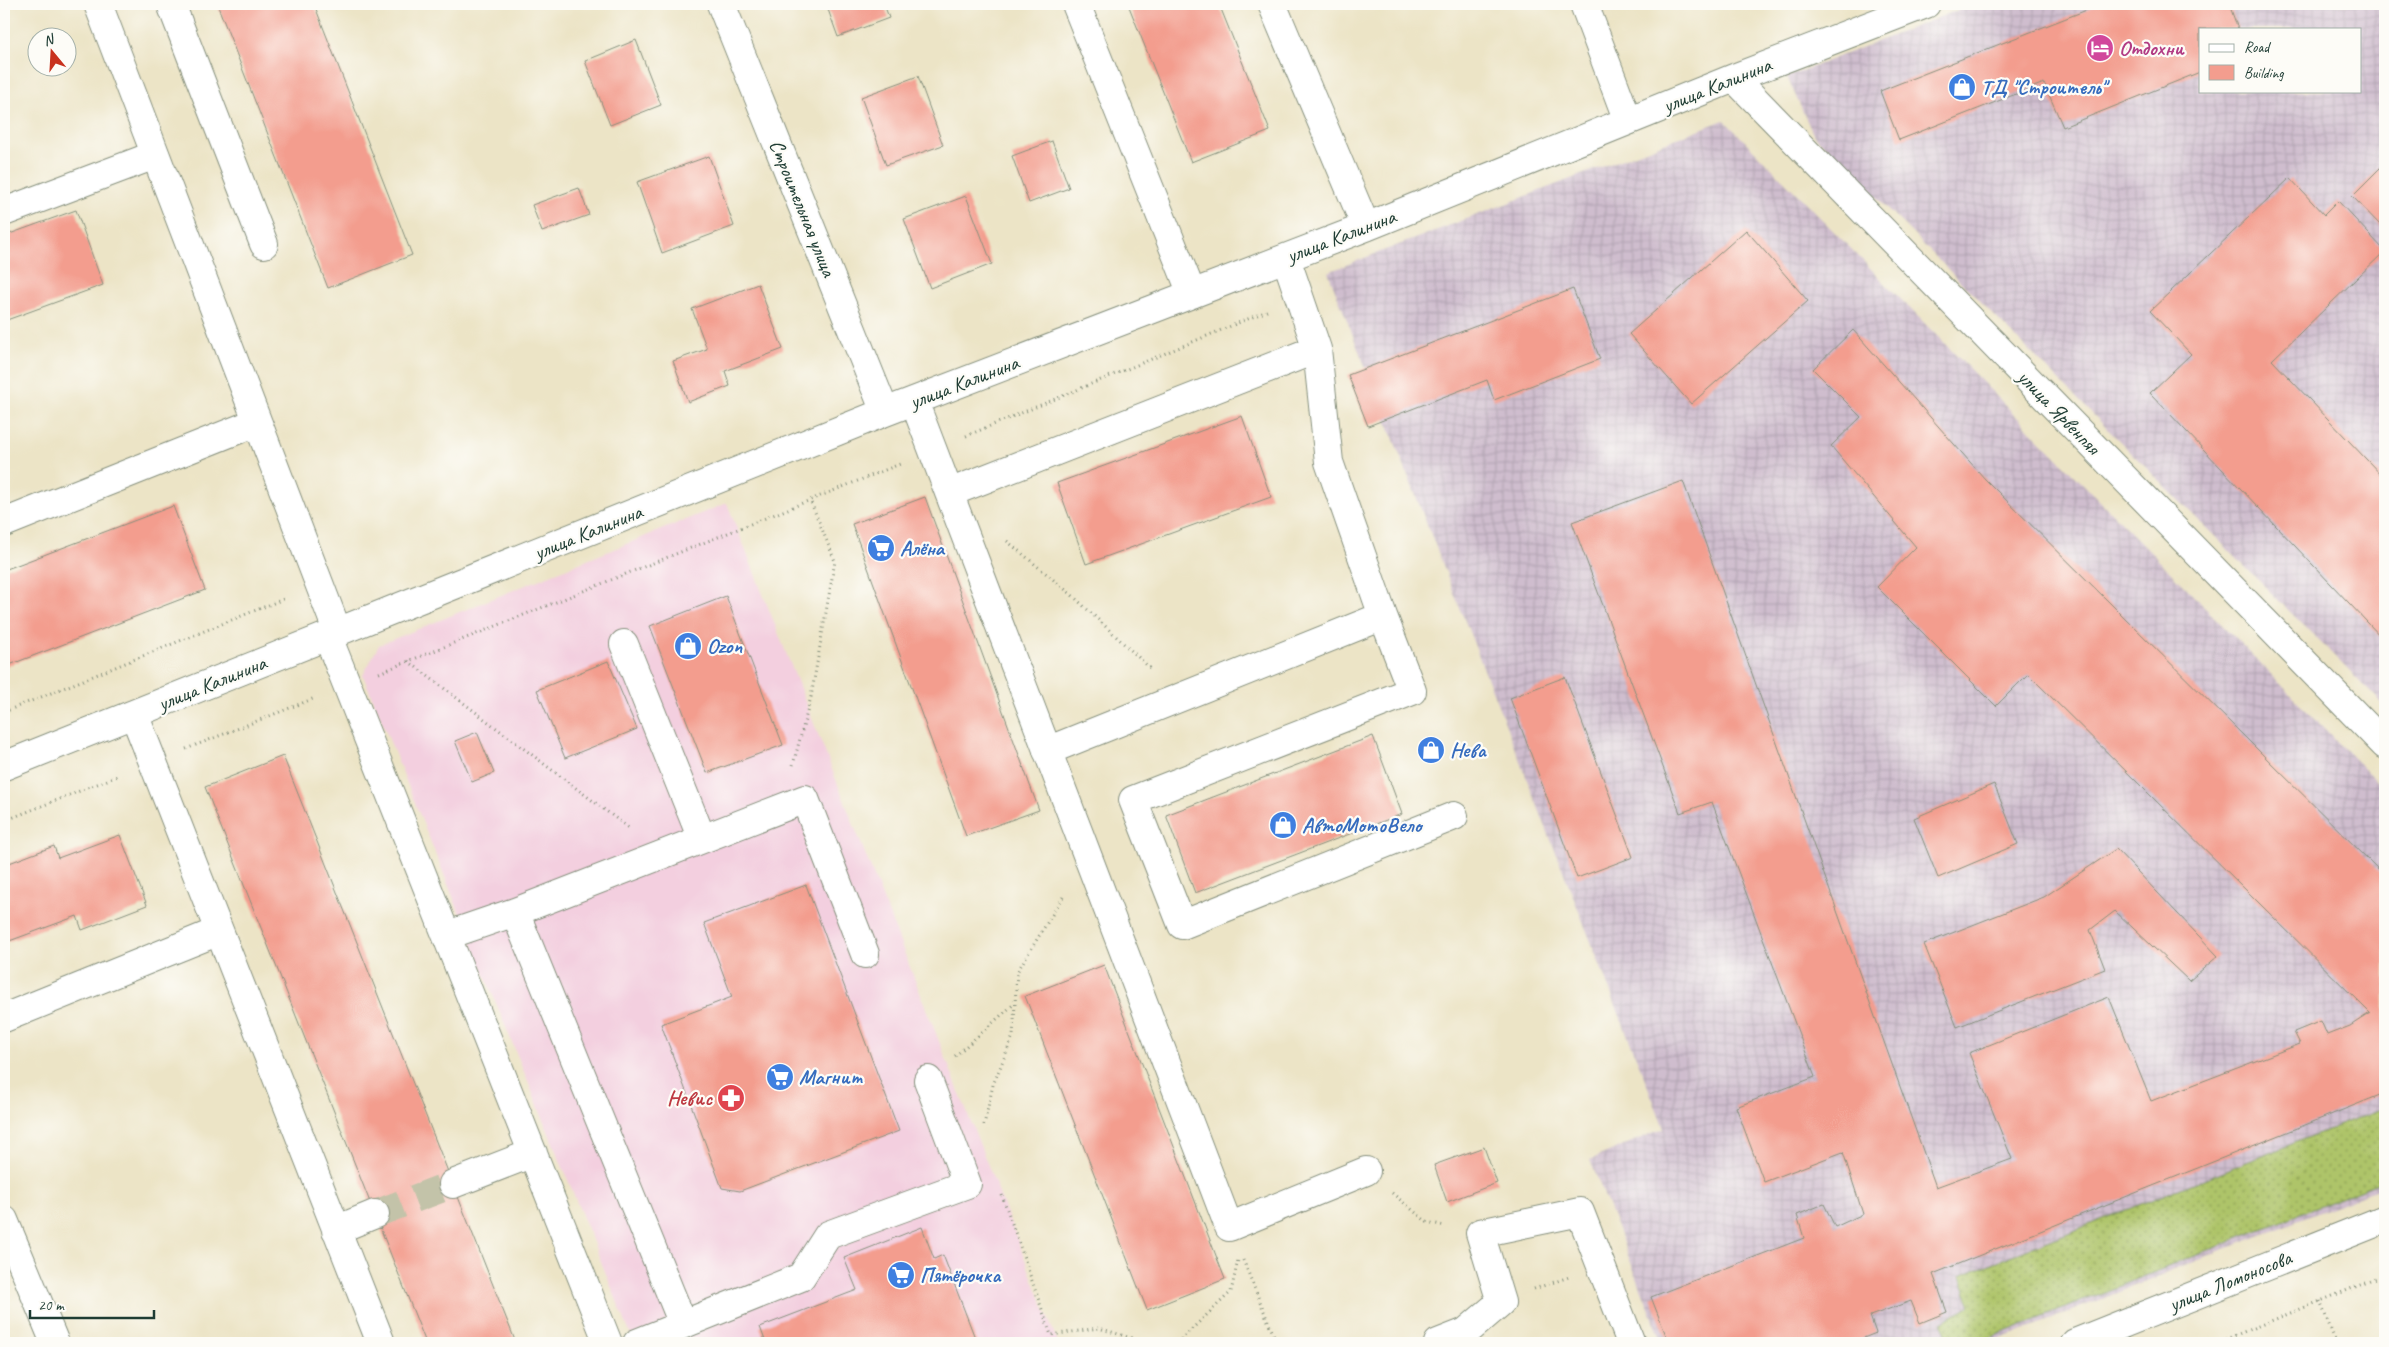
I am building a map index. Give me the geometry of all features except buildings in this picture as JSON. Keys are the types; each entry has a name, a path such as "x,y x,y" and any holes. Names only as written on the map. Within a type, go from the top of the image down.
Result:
{"street":[{"path":"98,4 319,584 347,686 448,935 608,1343"},
{"path":"171,4 264,244"},
{"name":"Строительная улица","path":"721,4 885,412"},
{"path":"1076,4 1192,294"},
{"path":"1272,4 1366,227"},
{"path":"1584,4 1628,121"},
{"name":"улица Калинина","path":"4,766 885,412 1366,227 1734,78 1926,4"},
{"name":"улица Ярвенпяя","path":"1734,78 2385,745"},
{"path":"4,212 155,155"},
{"path":"1286,258 1317,349 1328,462 1412,691 1133,800 1182,924 1454,816"},
{"path":"949,493 1317,349"},
{"path":"914,401 1229,1227 1366,1171"},
{"path":"4,523 257,422"},
{"path":"1047,751 1383,616"},
{"path":"624,644 702,839"},
{"path":"134,714 381,1343"},
{"path":"448,935 515,912 805,799 865,954"},
{"path":"515,912 683,1324"},
{"path":"4,1018 219,931"},
{"path":"637,1343 800,1277 828,1235 967,1184 928,1080"},
{"path":"453,1184 533,1153"},
{"path":"1438,1343 1466,1332 1501,1302 1480,1233 1580,1212 1631,1343"},
{"path":"336,1230 375,1214"},
{"path":"4,1220 55,1343"},
{"name":"улица Ломоносова","path":"2075,1343 2385,1222"}],"path":[{"path":"4,820 347,686 810,500 1300,297"},
{"path":"805,799 793,766 811,698 835,561 810,500"},
{"path":"1000,536 1073,596 1181,697"},
{"path":"4,712 319,584"},
{"path":"408,661 663,854"},
{"path":"984,1128 993,1085 1012,1036 1017,972 1088,858"},
{"path":"928,1080 1015,1004"},
{"path":"1366,1171 1427,1222 1480,1233"},
{"path":"1001,1190 1051,1335 1099,1328 1147,1343"},
{"path":"1177,1343 1231,1292 1240,1253 1277,1343"},
{"path":"1501,1302 1600,1266"},
{"path":"2216,1343 2385,1276"},
{"path":"2320,1302 2336,1343"}],"shaded area":[{"path":"1973,4 2385,4 2385,707 1813,134 1787,77"},
{"path":"1724,120 2385,790 2385,1186 1991,1343 1663,1343 1590,1160 1664,1128 1328,272"},
{"path":"727,503 1058,1343 634,1343 363,675 379,645"}],"green space":[{"path":"2385,1107 2385,1180 1977,1343 1951,1343 1941,1322 1971,1306 1960,1276"}],"tunnel":[{"path":"375,1214 453,1184"}],"place":[{"name":"Отдохни","path":"2100,48"},
{"name":"ТД \"Строитель\"","path":"1962,87"},
{"name":"Алёна","path":"881,548"},
{"name":"Ozon","path":"688,646"},
{"name":"Нева","path":"1431,750"},
{"name":"АвтоМотоВело","path":"1283,825"},
{"name":"Магнит","path":"780,1077"},
{"name":"Невис","path":"731,1098"},
{"name":"Пятёрочка","path":"901,1275"}]}
